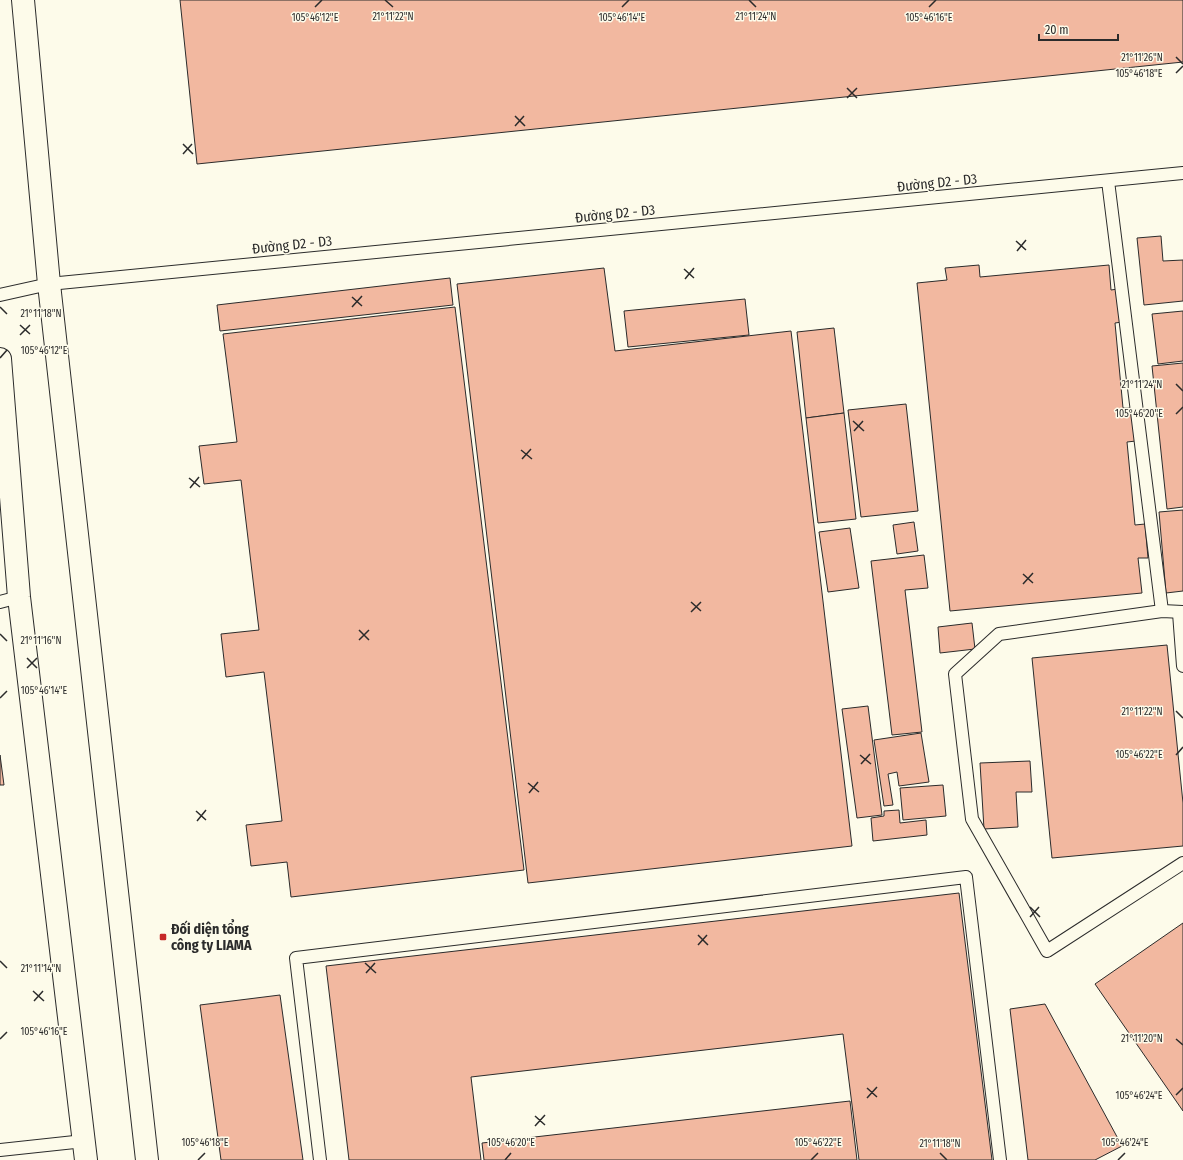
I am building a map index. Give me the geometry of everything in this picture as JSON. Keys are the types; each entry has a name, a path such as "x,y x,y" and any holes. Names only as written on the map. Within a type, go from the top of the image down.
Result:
{"street":[{"path":"23,0 49,284 147,1160"},
{"path":"0,359 10,600 85,1150"}],"lane":[{"name":"Đường D2 - D3","path":"0,295 49,284 1183,173"},
{"path":"1108,181 1162,611"},
{"path":"1183,666 1181,613 1162,611 999,634 955,674 972,819 1047,951 1183,863"},
{"path":"320,1160 296,958 966,877 1000,1160"},
{"path":"0,1150 85,1150"}],"building":[{"path":"180,0 1183,0 1183,62 197,164"},
{"path":"1161,236 1163,261 1183,260 1183,301 1144,305 1137,238"},
{"path":"979,265 980,277 1109,265 1111,290 1118,289 1122,322 1115,323 1123,408 1133,408 1136,441 1127,442 1135,525 1145,524 1148,558 1138,558 1142,593 950,611 917,283 947,280 945,268"},
{"path":"604,268 615,351 791,331 852,846 528,883 457,284"},
{"path":"450,278 453,305 220,331 217,305"},
{"path":"745,299 749,335 628,347 624,311"},
{"path":"455,307 524,870 291,897 287,862 251,866 246,825 282,821 264,672 226,677 221,634 259,630 241,480 204,484 199,446 237,442 223,334"},
{"path":"1183,311 1183,361 1158,364 1152,314"},
{"path":"834,328 844,413 806,418 797,332"},
{"path":"1183,363 1183,507 1167,509 1152,366"},
{"path":"906,404 918,511 861,517 848,410"},
{"path":"844,413 856,519 818,523 806,418"},
{"path":"1183,510 1183,591 1166,593 1159,512"},
{"path":"914,522 918,551 897,554 893,525"},
{"path":"850,528 859,588 828,592 819,532"},
{"path":"924,555 928,588 905,590 922,732 892,735 871,561"},
{"path":"972,623 975,649 940,653 938,627"},
{"path":"1167,645 1183,803 1183,846 1052,858 1032,658"},
{"path":"868,706 882,815 857,818 842,709"},
{"path":"921,733 929,782 899,786 897,772 888,774 893,805 884,806 874,740"},
{"path":"0,755 4,785 0,785"},
{"path":"1030,761 1032,792 1016,792 1018,827 984,829 980,763"},
{"path":"943,785 946,816 903,820 900,788"},
{"path":"899,810 900,823 926,820 927,835 873,841 871,818 884,816 884,811"},
{"path":"959,893 992,1160 859,1160 843,1034 471,1077 481,1160 349,1160 326,966"},
{"path":"1183,923 1183,1111 1095,984"},
{"path":"280,995 303,1160 221,1160 200,1005"},
{"path":"1045,1004 1122,1146 1095,1160 1028,1160 1010,1009"},
{"path":"850,1101 857,1160 484,1160 482,1143"}],"place":[{"name":"Đối diện tổng công ty LIAMA","path":"163,937"}]}
